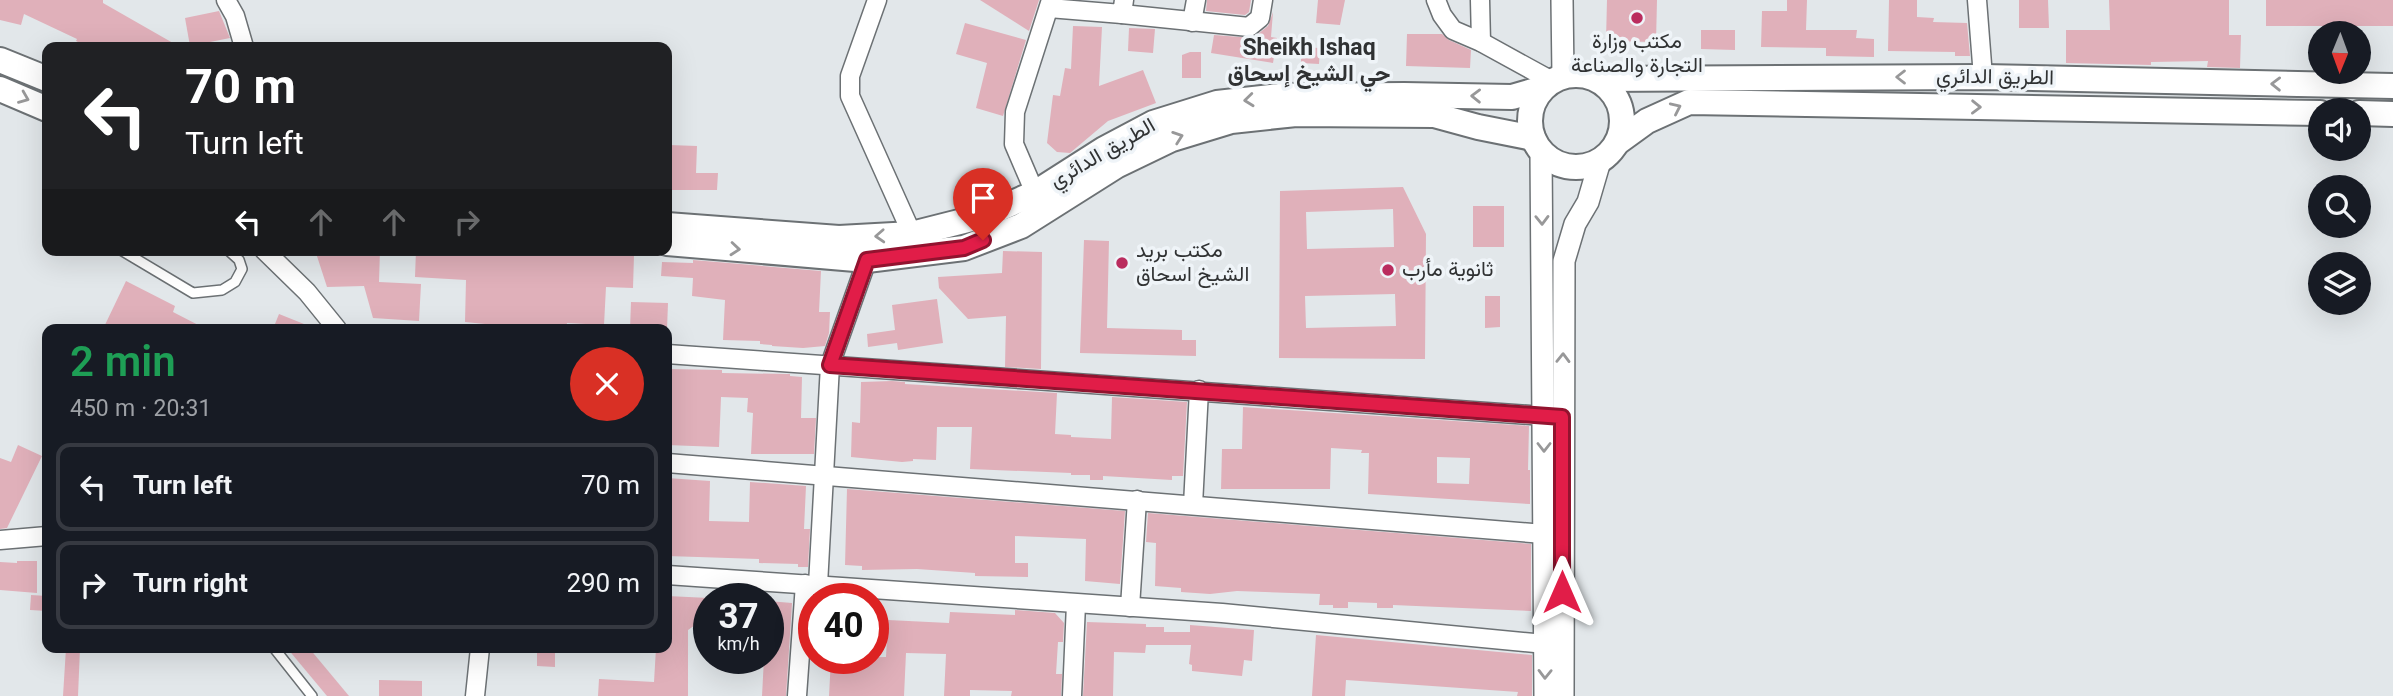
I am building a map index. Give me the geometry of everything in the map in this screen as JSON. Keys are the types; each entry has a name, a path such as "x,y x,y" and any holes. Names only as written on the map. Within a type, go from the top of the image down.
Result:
{"main road":[{"path":"0,60 42,77"},
{"path":"1587,75 1597,79 1616,95 1621,107 1623,119 1618,142 1600,161 1575,167 1551,160 1537,145 1530,128 1532,106 1553,81 1587,75"},
{"name":"الطريق الدائري","path":"1597,79 1983,77 2393,86"},
{"name":"الطريق الدائري","path":"672,225 839,238 912,234 983,216 1035,193 1104,149 1153,123 1217,103 1280,96 1511,97 1553,81"},
{"path":"0,89 42,107"},
{"name":"الطريق الدائري","path":"1618,142 1647,121 1689,102 2308,113"},
{"path":"2371,113 2393,114"},
{"name":"الطريق الدائري","path":"672,243 867,260 964,248 1021,226 1116,166 1172,139 1231,121 1296,114 1434,115 1537,145"}],"street":[{"path":"226,0 235,16 243,42"},
{"path":"877,0 850,76 850,96 912,234"},
{"path":"1192,23 1195,0"},
{"path":"1035,193 1014,144 1015,112 1050,4 1123,7 1192,23 1249,27 1260,18 1264,0"},
{"path":"1436,0 1442,15 1453,30 1553,81 1562,0"},
{"path":"1480,0 1481,42"},
{"path":"1977,0 1983,77"},
{"path":"1537,145 1553,416 1554,643 1545,696"},
{"path":"1563,696 1554,643 1544,534 1564,261 1574,224 1588,202 1600,161"},
{"path":"270,256 307,292 333,324"},
{"path":"812,583 824,475 830,365 867,260"},
{"path":"672,354 1553,416"},
{"path":"1193,505 1199,390"},
{"path":"672,463 1544,534"},
{"path":"1130,607 1137,500"},
{"path":"0,540 42,536"},
{"path":"672,575 798,584"},
{"path":"889,591 1222,613 1554,643"},
{"path":"1072,696 1076,604"},
{"path":"475,696 479,653"},
{"path":"797,696 800,674"}],"lane":[{"path":"131,256 193,293 208,293 222,290 235,282 242,269 235,256"},
{"path":"278,653 312,696"}],"building":[{"path":"0,0 103,0 103,3 171,42 78,42 77,39 24,14 21,25 0,20"},
{"path":"980,0 1039,0 1029,31"},
{"path":"1207,0 1251,0 1249,12 1245,15 1206,11"},
{"path":"1318,0 1345,0 1340,25 1316,23"},
{"path":"1607,0 1657,0 1656,42 1606,41"},
{"path":"1787,0 1807,0 1806,30 1857,30 1856,38 1874,39 1874,57 1826,56 1826,48 1761,47 1762,11 1787,11"},
{"path":"1889,0 1917,0 1917,17 1934,18 1933,22 1967,23 1970,56 1955,56 1955,52 1888,51"},
{"path":"2019,0 2048,0 2049,28 2019,28"},
{"path":"2109,0 2229,0 2229,35 2241,35 2240,68 2207,67 2208,61 2151,62 2151,65 2066,63 2066,30 2110,30"},
{"path":"2266,0 2393,0 2393,26 2371,26 2371,21 2308,21 2308,26 2266,26"},
{"path":"219,11 230,38 189,42 185,18"},
{"path":"1273,12 1271,37 1277,38 1273,63 1211,53 1214,35 1253,38 1268,26"},
{"path":"965,23 1026,40 1003,116 976,108 987,63 956,54"},
{"path":"1073,26 1102,27 1099,86 1143,70 1156,103 1108,121 1070,153 1057,152 1047,143 1053,95 1060,96 1065,68 1071,69"},
{"path":"1129,28 1155,29 1153,53 1128,51"},
{"path":"1701,30 1735,30 1735,50 1701,49"},
{"path":"1407,34 1442,34 1471,50 1470,68 1406,66"},
{"path":"1301,47 1320,48 1319,64 1301,63"},
{"path":"1201,52 1201,78 1182,78 1182,55"},
{"path":"672,145 697,146 696,173 718,173 717,190 672,190"},
{"path":"1403,187 1426,234 1425,359 1279,358 1280,191","holes":["1393,209 1394,247 1307,249 1306,212","1395,294 1396,326 1306,328 1305,296"]},
{"path":"1473,206 1504,206 1504,247 1473,247"},
{"path":"1084,240 1109,241 1107,328 1182,330 1182,340 1196,340 1196,356 1080,353"},
{"path":"1003,251 1042,252 1041,369 1005,367 1006,316 968,319 939,288 938,277 1002,273"},
{"path":"317,256 380,256 379,282 421,284 419,321 373,318 364,286 327,287"},
{"path":"416,256 634,256 633,288 606,287 604,324 465,322 466,280 415,277"},
{"path":"693,260 821,271 819,312 830,312 825,346 803,348 772,346 760,344 760,341 723,340 725,300 692,296 693,278 661,276 662,262 693,263"},
{"path":"126,281 175,306 173,312 196,324 105,324"},
{"path":"1485,296 1500,296 1500,327 1485,328"},
{"path":"937,299 943,343 898,350 897,343 868,347 867,334 895,330 892,305"},
{"path":"631,302 668,303 667,324 630,324"},
{"path":"279,314 304,324 275,324"},
{"path":"672,369 790,374 802,377 801,418 816,418 814,454 751,454 753,413 747,412 748,398 721,397 719,447 672,445"},
{"path":"892,381 1057,393 1055,434 1071,437 1111,439 1112,397 1187,402 1183,476 1172,476 1172,480 1103,476 1103,480 1090,480 1090,475 1071,473 970,469 972,427 937,427 936,460 913,459 902,462 851,457 852,422 860,423 861,382"},
{"path":"1243,407 1529,426 1530,504 1368,494 1369,453 1331,448 1330,489 1221,489 1222,449 1242,449","holes":["1437,457 1470,458 1469,484 1437,483"]},
{"path":"18,445 42,456 7,528 0,529 0,458 11,462"},
{"path":"672,478 710,481 709,521 749,522 750,482 806,486 804,529 810,529 808,567 798,567 798,564 759,563 759,559 672,556"},
{"path":"847,489 1125,511 1120,584 1085,581 1086,539 1015,536 1015,563 1028,563 1028,577 975,576 975,573 917,569 862,570 862,566 845,565"},
{"path":"1148,513 1531,544 1531,611 1393,605 1393,608 1377,608 1377,603 1348,602 1348,608 1333,608 1333,605 1319,605 1320,594 1237,591 1210,594 1181,592 1181,588 1155,586 1156,543 1146,542"},
{"path":"37,561 37,593 0,590 0,562"},
{"path":"31,595 42,596 42,611 30,610"},
{"path":"672,596 693,597 693,626 688,630 688,696 598,696 599,679 654,682 656,653 672,653"},
{"path":"784,602 792,603 786,696 762,696 763,674 784,674"},
{"path":"1015,610 1055,613 1064,623 1063,642 1058,642 1056,674 1062,674 1061,696 1011,696 1012,691 970,690 970,696 944,696 946,654 906,653 904,696 829,696 830,674 889,674 889,620 949,623 950,612 1015,615"},
{"path":"1087,622 1146,624 1146,627 1164,627 1164,632 1190,632 1190,625 1254,630 1252,661 1244,660 1242,676 1192,671 1192,665 1189,664 1191,645 1146,645 1145,653 1114,652 1113,696 1083,696"},
{"path":"1316,635 1532,655 1532,696 1517,696 1518,692 1346,680 1345,696 1312,696"},
{"path":"66,653 80,653 78,696 63,696"},
{"path":"291,653 313,653 349,696 327,696"},
{"path":"537,653 555,653 555,667 537,666"},
{"path":"379,680 422,681 422,696 379,696"}],"place":[{"name":"مكتب وزارة التجارة والصناعة","path":"1637,18"},
{"name":"مكتب بريد الشيخ اسحاق","path":"1122,263"},
{"name":"ثانوية مأرب","path":"1388,270"}],"district":[{"name":"Sheikh Ishaq حي الشيخ إسحاق","path":"1309,62"}],"route":[{"path":"983,240 964,248 867,260 830,365 1562,417 1562,592"}]}
